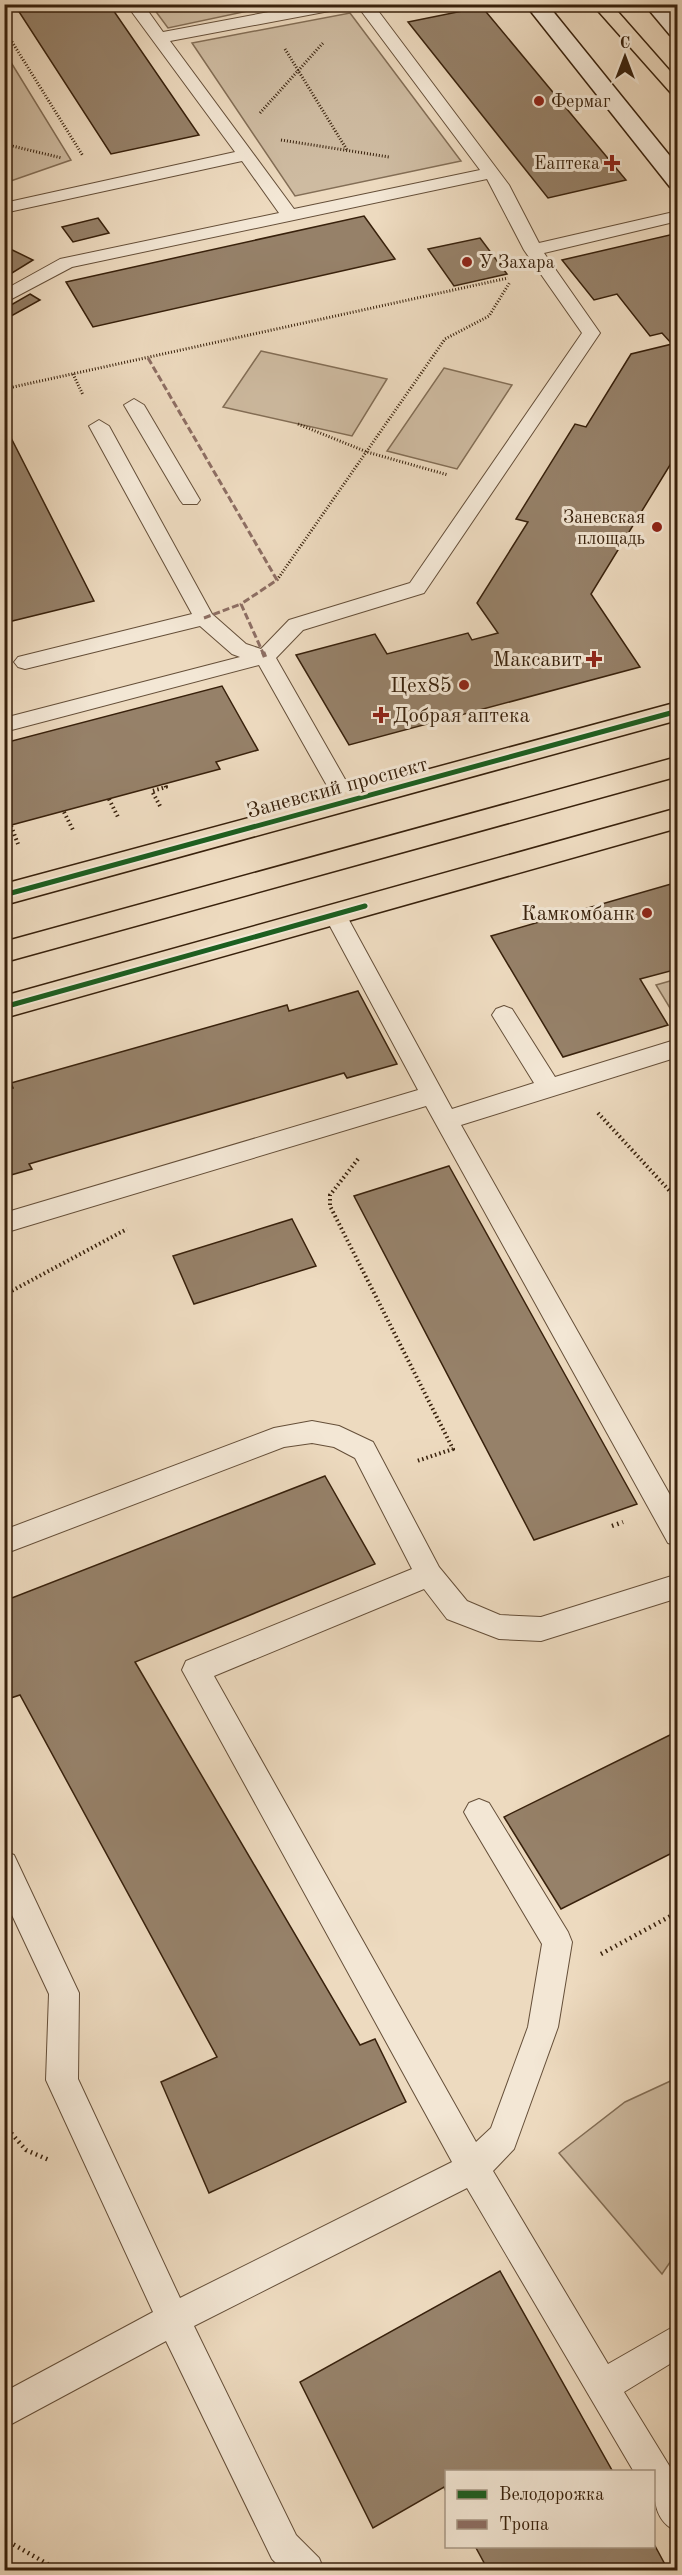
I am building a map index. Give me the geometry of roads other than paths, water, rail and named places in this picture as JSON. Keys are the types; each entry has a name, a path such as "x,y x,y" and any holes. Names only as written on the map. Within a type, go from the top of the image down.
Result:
{"main road":[{"path":"535,4 574,49 678,183"},
{"path":"654,4 678,30"},
{"name":"Заневский проспект","path":"4,895 678,711"},
{"path":"4,1007 678,818"}],"lane":[{"path":"134,4 237,135 246,155 290,216"},
{"path":"159,38 340,4"},
{"path":"4,725 265,657 296,625 417,588 591,333 533,250 502,189 491,173 364,4"},
{"path":"4,208 246,155"},
{"path":"4,298 66,263 491,173"},
{"path":"533,250 678,216"},
{"path":"134,405 190,500"},
{"path":"99,426 204,618 239,649 265,657 347,802"},
{"path":"124,472 168,462"},
{"path":"25,662 204,618"},
{"path":"335,915 434,1094 446,1120 670,1504 678,1535"},
{"path":"504,1015 560,1084"},
{"path":"446,1120 678,1048"},
{"path":"4,1223 434,1094"},
{"path":"4,1542 283,1436 312,1432 339,1437 364,1450 429,1575 457,1610 499,1627 541,1629 678,1586"},
{"path":"429,1575 196,1670 473,2168 604,2385 652,2470"},
{"path":"4,2411 173,2319 473,2168 503,2138 543,2027 557,1942 479,1812"},
{"path":"4,1865 64,1993 62,2079 173,2319 284,2547 307,2571"},
{"path":"604,2385 678,2340"},
{"path":"655,2475 678,2515"}],"tram line":[{"path":"591,4 678,102"},
{"path":"612,4 678,79"},
{"path":"4,941 678,756"},
{"path":"4,963 678,777"}],"place":[{"name":"Фермаг","path":"539,101"},
{"name":"Еаптека","path":"612,163"},
{"name":"У Захара","path":"467,262"},
{"name":"Заневская площадь","path":"657,527"},
{"name":"Максавит","path":"594,659"},
{"name":"Цех85","path":"464,685"},
{"name":"Добрая аптека","path":"381,715"},
{"name":"Камкомбанк","path":"647,913"}]}
